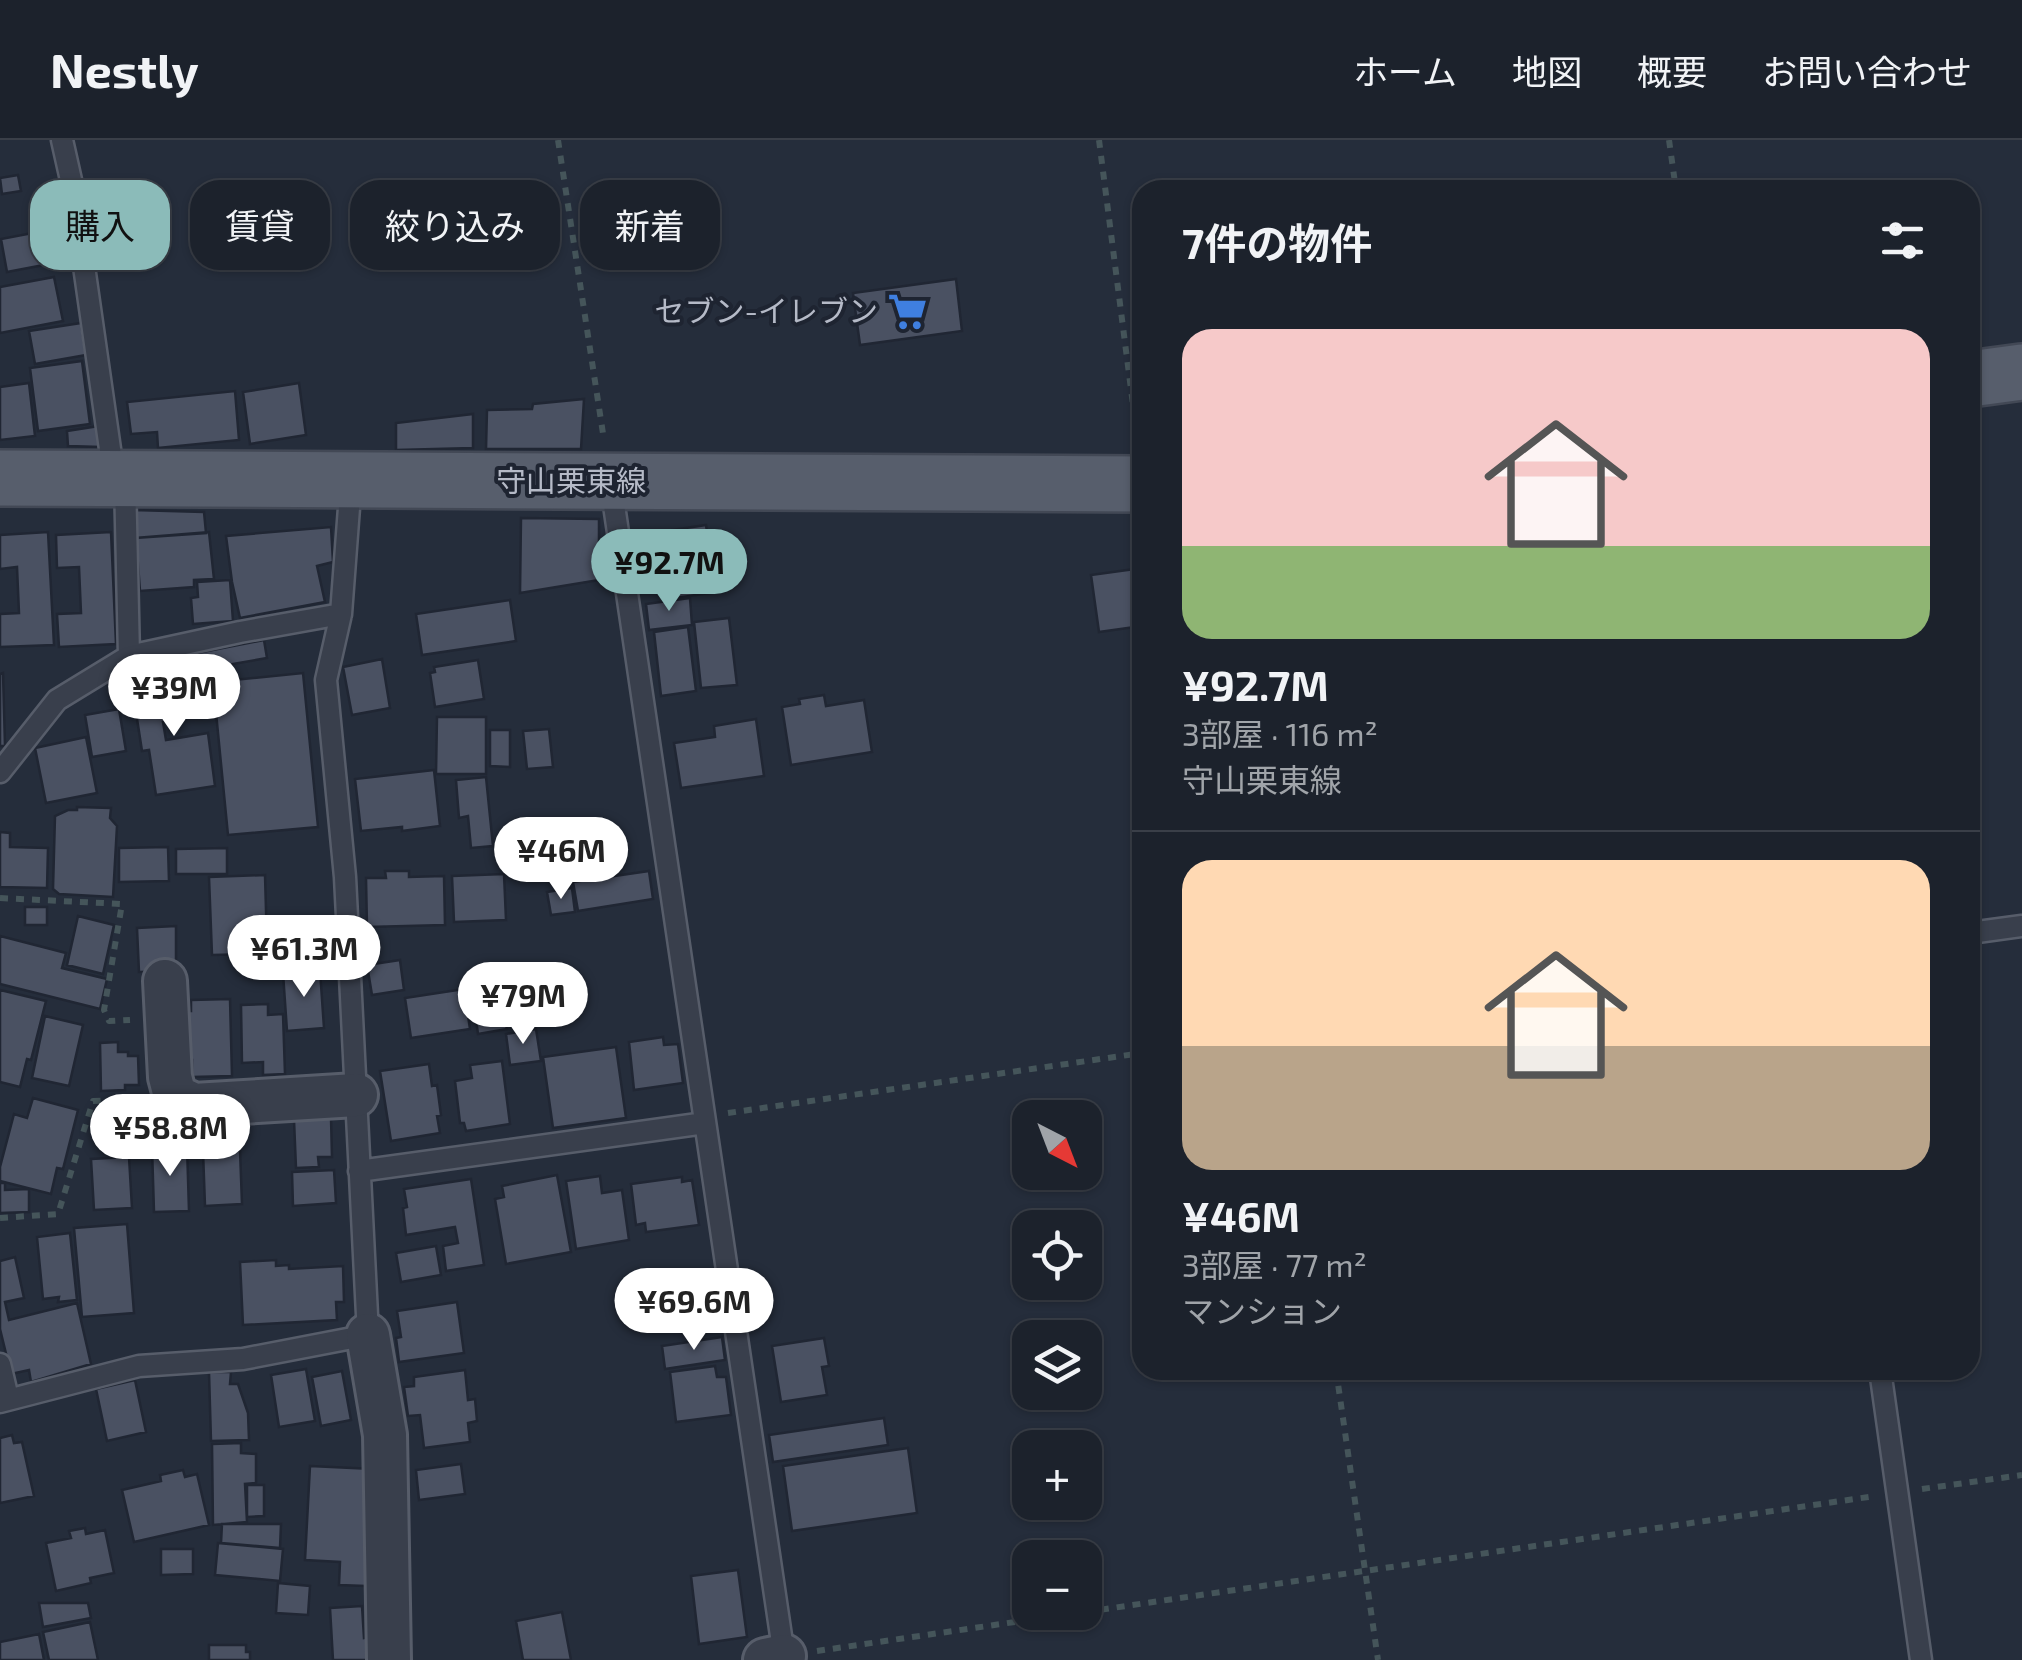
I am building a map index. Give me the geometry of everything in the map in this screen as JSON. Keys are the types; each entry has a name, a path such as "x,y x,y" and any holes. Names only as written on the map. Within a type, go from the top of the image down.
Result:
{"main road":[{"path":"1980,378 2022,372"},
{"name":"守山栗東線","path":"0,478 611,483 1132,473"}],"street":[{"path":"166,999 170,1077 175,1096 194,1105 356,1095"},
{"path":"368,1335 385,1435 388,1660"}],"lane":[{"path":"62,140 120,479 129,656"},
{"path":"0,1364 4,1400 139,1366 244,1359 368,1335 345,877 326,680 341,614 352,480"},
{"path":"611,483 704,1120 774,1658"},
{"path":"0,772 57,700 129,656 341,614"},
{"path":"1980,932 2022,926"},
{"path":"359,1171 704,1120"},
{"path":"1881,1380 1921,1660"}],"path":[{"path":"558,140 611,483"},
{"path":"1099,140 1132,402"},
{"path":"1669,140 1675,180"},
{"path":"0,898 122,904 104,1010 109,1021 166,999"},
{"path":"704,1120 1132,1055"},
{"path":"0,1218 58,1214 94,1101 175,1096"},
{"path":"1337,1380 1378,1660"},
{"path":"1102,1609 2022,1475"},
{"path":"774,1658 1012,1623"}],"building":[{"path":"18,175 21,191 2,194 0,178"},
{"path":"30,233 30,268 7,272 1,239"},
{"path":"54,277 63,321 0,333 0,287"},
{"name":"セブン-イレブン","path":"956,279 962,331 860,345 853,293"},
{"path":"81,323 86,355 35,364 29,331"},
{"path":"82,361 90,424 38,431 30,368"},
{"path":"29,383 35,436 0,440 0,387"},
{"path":"299,383 306,435 250,444 243,392"},
{"path":"235,391 239,440 158,448 157,432 131,434 127,402"},
{"path":"584,399 581,449 486,449 487,410 532,409 533,404"},
{"path":"473,414 473,448 396,450 396,423"},
{"path":"99,426 101,447 68,446 67,431"},
{"path":"133,510 204,512 206,533 136,538"},
{"path":"521,518 599,519 599,580 520,593"},
{"path":"706,525 716,592 669,599 659,532"},
{"path":"331,527 333,562 317,566 325,602 240,618 226,536"},
{"path":"48,532 54,645 0,647 0,614 19,613 17,567 0,569 0,535"},
{"path":"111,532 116,644 59,647 57,614 81,613 79,567 57,568 56,535"},
{"path":"209,532 214,579 194,580 194,587 140,591 136,538"},
{"path":"1132,569 1132,627 1099,632 1091,575"},
{"path":"230,580 233,621 193,624 191,598 198,597 197,582"},
{"path":"690,598 692,625 649,630 646,604"},
{"path":"510,600 516,641 422,655 416,614"},
{"path":"729,618 737,685 701,688 694,622"},
{"path":"688,627 696,691 661,696 654,632"},
{"path":"264,640 267,658 158,677 157,661"},
{"path":"382,659 390,708 352,715 343,667"},
{"path":"478,660 484,699 435,707 430,673 435,672 434,667"},
{"path":"3,673 5,746 0,746 0,674"},
{"path":"303,673 318,827 228,835 213,682"},
{"path":"199,683 204,715 163,722 166,740 208,733 215,786 156,795 149,750 142,751 133,693"},
{"path":"824,695 826,706 864,700 872,752 791,765 782,707 800,704 799,699"},
{"path":"119,709 126,751 92,757 85,715"},
{"path":"437,717 486,717 486,774 436,774"},
{"path":"756,719 764,776 681,788 674,743 715,737 714,726"},
{"path":"549,729 553,767 527,769 523,731"},
{"path":"490,730 510,730 510,767 490,766"},
{"path":"86,737 97,793 46,803 35,748"},
{"path":"434,770 440,826 361,831 355,779"},
{"path":"486,777 493,846 471,848 468,816 459,818 456,780"},
{"path":"77,807 111,808 110,818 117,826 113,897 59,894 53,889 55,816"},
{"path":"0,832 10,833 10,847 48,848 47,888 0,887"},
{"path":"168,847 169,881 119,882 119,848"},
{"path":"227,848 227,874 176,874 176,849"},
{"path":"385,871 409,871 409,877 444,876 445,925 367,927 366,878 386,878"},
{"path":"649,871 653,899 578,911 573,882"},
{"path":"504,874 506,920 454,922 452,876"},
{"path":"265,875 267,945 275,944 276,968 254,969 254,954 212,955 209,877"},
{"path":"572,888 575,912 551,915 547,892"},
{"path":"25,907 47,907 47,925 25,925"},
{"path":"78,916 114,925 103,974 67,965"},
{"path":"176,926 176,971 139,972 137,928"},
{"path":"0,936 66,953 62,968 107,979 100,1009 0,984"},
{"path":"400,960 404,990 372,995 367,965"},
{"path":"524,965 526,981 538,979 544,1019 478,1034 470,976"},
{"path":"320,970 324,1028 287,1031 283,973"},
{"path":"464,989 470,1029 411,1038 405,998"},
{"path":"0,990 46,1001 20,1087 0,1082"},
{"path":"230,999 232,1076 192,1077 192,1060 185,1060 184,1011 191,1011 191,1000"},
{"path":"268,1004 268,1015 283,1014 285,1074 263,1075 263,1062 242,1063 241,1005"},
{"path":"45,1016 83,1025 69,1086 32,1078"},
{"path":"536,1029 541,1061 510,1065 506,1034"},
{"path":"663,1037 664,1045 678,1044 683,1083 634,1090 629,1042"},
{"path":"118,1042 118,1052 138,1056 139,1085 101,1091 100,1043"},
{"path":"616,1047 626,1118 553,1128 543,1057"},
{"path":"502,1061 510,1124 466,1131 464,1123 460,1123 455,1081 472,1078 470,1065"},
{"path":"429,1064 432,1086 437,1085 440,1133 391,1141 380,1071"},
{"path":"33,1098 78,1110 63,1169 57,1168 51,1194 0,1181 14,1114 27,1118"},
{"path":"331,1118 332,1157 318,1157 319,1167 296,1168 294,1120"},
{"path":"187,1146 189,1211 154,1212 152,1147"},
{"path":"240,1150 242,1204 205,1206 203,1151"},
{"path":"129,1157 132,1208 94,1210 91,1159"},
{"path":"334,1170 336,1203 293,1206 292,1172"},
{"path":"557,1175 571,1252 506,1264 495,1199 504,1197 502,1186"},
{"path":"600,1176 602,1193 622,1190 629,1240 576,1249 566,1181"},
{"path":"682,1177 682,1182 692,1180 699,1225 646,1232 645,1223 636,1225 631,1184"},
{"path":"471,1179 484,1265 446,1271 443,1246 458,1243 455,1227 406,1235 404,1189"},
{"path":"0,1183 5,1183 5,1190 29,1189 29,1212 0,1213"},
{"path":"127,1224 134,1313 82,1317 74,1228"},
{"path":"70,1233 77,1300 43,1299 37,1237"},
{"path":"436,1246 441,1275 401,1282 396,1253"},
{"path":"15,1257 24,1298 5,1302 9,1320 77,1303 91,1364 31,1382 29,1370 11,1374 0,1329 0,1261"},
{"path":"276,1260 276,1266 289,1265 289,1269 343,1266 344,1302 336,1302 337,1320 243,1325 240,1262"},
{"path":"457,1302 464,1353 399,1362 397,1311"},
{"path":"722,1337 725,1360 665,1369 662,1346"},
{"path":"824,1338 829,1366 822,1367 827,1395 781,1402 772,1346"},
{"path":"715,1366 717,1377 726,1377 731,1415 676,1422 670,1372"},
{"path":"306,1369 315,1421 279,1427 271,1375"},
{"path":"465,1370 468,1400 475,1399 477,1421 468,1423 470,1442 424,1448 420,1415 408,1416 404,1387 414,1386 414,1377"},
{"path":"342,1371 351,1420 321,1426 312,1377"},
{"path":"209,1372 231,1372 230,1384 238,1384 248,1413 249,1440 211,1441"},
{"path":"135,1380 146,1432 107,1441 96,1389"},
{"path":"884,1418 888,1445 773,1462 769,1435"},
{"path":"12,1435 14,1443 22,1442 34,1496 0,1503 0,1438"},
{"path":"241,1443 241,1453 256,1454 256,1483 245,1484 247,1522 213,1525 212,1444"},
{"path":"908,1448 917,1513 792,1531 783,1466"},
{"path":"461,1464 465,1494 419,1500 416,1470"},
{"path":"310,1466 373,1469 366,1586 339,1585 340,1562 305,1560"},
{"path":"183,1470 185,1477 197,1474 209,1525 134,1542 122,1490 161,1481 160,1475"},
{"path":"247,1485 264,1485 264,1516 247,1517"},
{"path":"222,1524 281,1524 280,1548 221,1543"},
{"path":"85,1528 86,1534 105,1530 114,1573 56,1591 46,1543 71,1538 69,1531"},
{"path":"218,1543 283,1549 280,1581 215,1575"},
{"path":"161,1549 193,1549 193,1574 161,1575"},
{"path":"738,1570 747,1637 699,1644 691,1576"},
{"path":"278,1583 310,1586 308,1615 276,1613"},
{"path":"39,1603 88,1603 91,1618 43,1627"},
{"path":"362,1606 364,1638 370,1637 371,1660 333,1660 330,1608"},
{"path":"562,1612 571,1660 523,1660 516,1621"},
{"path":"90,1622 98,1660 49,1660 43,1632"},
{"path":"39,1634 44,1660 0,1660 0,1642"},
{"path":"209,1645 246,1645 250,1660 209,1660"}],"place":[{"name":"セブン-イレブン","path":"908,312"}]}
